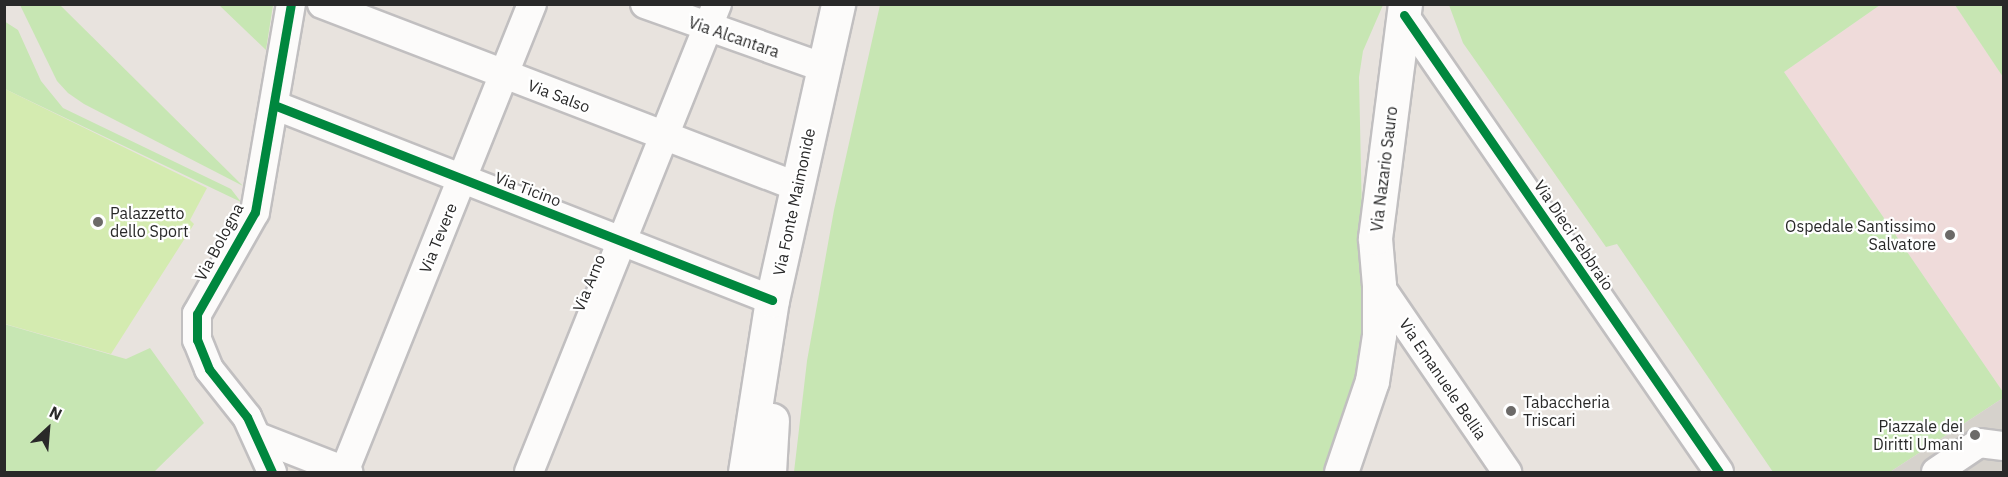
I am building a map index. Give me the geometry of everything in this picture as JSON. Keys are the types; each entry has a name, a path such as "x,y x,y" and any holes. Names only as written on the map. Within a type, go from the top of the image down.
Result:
{"street":[{"name":"Via Bologna","path":"272,472 247,417 209,369 197,340 197,314 255,212 291,4"},
{"name":"Via Salso","path":"322,4 796,186"},
{"name":"Via Tevere","path":"346,472 532,4"},
{"name":"Via Alcantara","path":"645,4 712,16 825,68"},
{"name":"Via Fonte Maimonide","path":"745,472 772,300 838,4"},
{"name":"Via Fonte Maimonide","path":"769,472 771,429 791,301 858,4"},
{"name":"Via Nazario Sauro","path":"1341,472 1372,381 1379,335 1379,285 1375,238 1404,10"},
{"name":"Via Dieci Febbraio","path":"1404,10 1719,472"},
{"name":"Via Arno","path":"529,472 712,16"},
{"name":"Via Ticino","path":"274,105 772,300"},
{"name":"Via Emanuele Bellia","path":"1379,285 1507,472"},
{"path":"258,437 346,472"},
{"path":"1936,472 1979,443 2004,446"}],"shaded area":[{"name":"Ospedale Santissimo Salvatore","path":"1880,5 1955,5 2003,77 2003,392 1784,72"},
{"name":"Piazzale dei Diritti Umani","path":"2003,398 2003,472 1890,472"}],"green space":[{"path":"20,5 60,5 243,186 84,104 68,93 57,81"},
{"path":"219,5 273,5 266,50"},
{"path":"880,5 1383,5 1363,51 1359,77 1364,310 1362,358 1354,389 1324,472 794,472 807,361 834,210"},
{"path":"1449,5 1880,5 1784,72 2003,392 2003,398 1890,472 1773,472 1617,244 1606,247 1463,43"},
{"path":"1955,5 2003,5 2003,77"},
{"path":"4,21 18,30 41,81 63,108 231,189 241,202 5,89"},
{"name":"Palazzetto dello Sport","path":"5,89 207,188 190,220 194,224 111,354 5,324"},
{"path":"4,324 126,359 150,348 204,423 154,472 5,472"}],"cycle path":[{"path":"272,472 247,417 209,369 197,340 197,314 255,212 291,4"},
{"path":"1404,15 1719,472"},
{"path":"274,105 772,300"}],"place":[{"name":"Palazzetto dello Sport","path":"98,222"},
{"name":"Ospedale Santissimo Salvatore","path":"1950,235"},
{"name":"Tabaccheria Triscari","path":"1511,411"},
{"name":"Piazzale dei Diritti Umani","path":"1975,435"}]}
